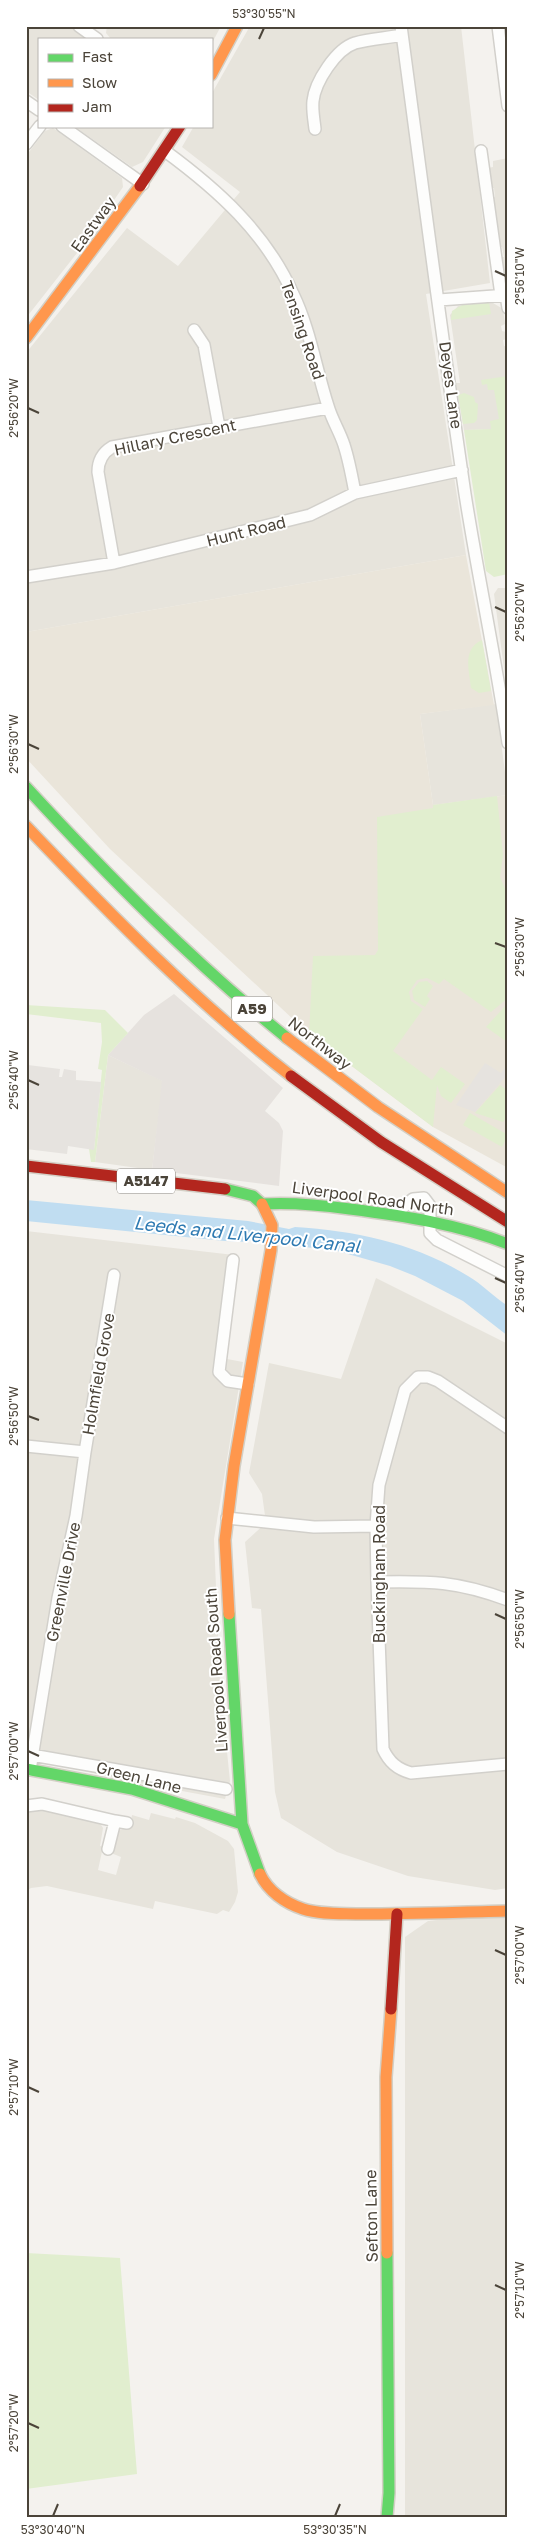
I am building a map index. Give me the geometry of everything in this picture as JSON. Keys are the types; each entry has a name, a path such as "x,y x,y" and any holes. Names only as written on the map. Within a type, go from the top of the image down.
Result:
{"main road":[{"path":"212,73 237,26"},
{"name":"Eastway","path":"26,338 143,184 179,128"},
{"name":"Northway","path":"26,787 85,852 230,991 303,1051 395,1120 508,1193"},
{"name":"A59","path":"26,826 133,937 211,1010 308,1090 357,1126 508,1222"},
{"name":"A5147","path":"26,1166 234,1190 253,1196 262,1204"},
{"name":"Liverpool Road North","path":"262,1204 295,1202 395,1214 466,1227 508,1244"},
{"name":"Liverpool Road South","path":"262,1204 272,1226 271,1250 227,1518 226,1569 242,1824 252,1857 264,1882 282,1900 303,1909 324,1913 397,1914 508,1911"},
{"name":"Green Lane","path":"28,1769 132,1789 242,1824"},
{"name":"Sefton Lane","path":"387,2517 389,2493 386,2077 397,1914"}],"street":[{"path":"79,26 96,38 101,26"},
{"path":"498,26 508,106"},
{"path":"315,129 312,103 314,92 340,53 354,43 401,31"},
{"name":"Deyes Lane","path":"401,31 462,470 507,726 508,743"},
{"path":"26,101 38,109"},
{"path":"26,144 38,128"},
{"path":"65,128 143,184"},
{"name":"Tensing Road","path":"165,151 235,208 264,243 277,263 294,294 328,408 344,445 356,493"},
{"path":"482,151 508,308"},
{"path":"438,300 505,295"},
{"path":"194,330 204,345 219,427"},
{"name":"Hillary Crescent","path":"114,563 98,472 98,465 106,451 112,447 328,408"},
{"name":"Hunt Road","path":"26,577 114,563 310,515 356,493 462,470"},
{"path":"395,1214 413,1199 424,1198 430,1206 430,1233 437,1240 508,1276"},
{"path":"233,1260 219,1372 228,1381 248,1384"},
{"name":"Holmfield Grove","path":"84,1452 106,1294 114,1275"},
{"name":"Buckingham Road","path":"508,1428 438,1382 428,1377 418,1377 404,1390 380,1485 376,1526 383,1748 387,1758 401,1770 411,1773 508,1764"},
{"path":"26,1446 84,1452"},
{"name":"Greenville Drive","path":"28,1769 58,1598 76,1516 84,1452"},
{"path":"227,1518 314,1527 376,1526"},
{"path":"377,1582 427,1581 457,1583 508,1600"},
{"path":"29,1755 226,1789"},
{"path":"26,1806 42,1804 121,1822 108,1849"}],"shaded area":[{"path":"26,26 69,26 87,38 38,38 38,99 26,91"},
{"path":"107,26 221,26 212,43 212,38 110,38 106,33"},
{"path":"250,26 461,26 490,283 426,294 466,555 26,632 26,353 127,228 178,266 240,192 182,147 193,128 212,128 212,93"},
{"path":"53,128 122,178 123,187 84,244 26,318 26,156 45,131"},
{"path":"77,128 165,128 143,162 132,167"},
{"path":"508,158 508,284 504,278 501,257 504,257 502,247 500,247 492,198 495,197 494,188 491,188 488,168 493,167 493,161"},
{"path":"493,303 503,309 505,324 501,326 502,331 506,332 507,339 503,340 504,346 508,347 508,355 505,355 508,362 508,429 464,430 456,383 460,383 450,315 458,306"},
{"path":"466,555 494,705 420,714 433,805 508,795 508,1168 433,1127 309,1034 110,849 26,758 26,632"},
{"path":"498,588 508,588 508,698 494,594"},
{"path":"496,704 508,795 433,805 420,714"},
{"path":"174,994 283,1088 265,1111 279,1123 283,1131 279,1186 152,1170 162,1081 108,1055 144,1015"},
{"path":"108,1055 163,1081 152,1170 95,1162"},
{"path":"485,1063 501,1073 508,1063 508,1074 475,1112 456,1105"},
{"path":"28,1065 60,1069 59,1077 62,1077 64,1069 76,1071 76,1080 101,1082 94,1150 68,1146 67,1154 26,1149"},
{"path":"26,1231 234,1255 227,1359 243,1362 214,1539 220,1683 230,1781 225,1799 123,1780 26,1757"},
{"path":"376,1278 508,1344 508,1888 495,1890 408,1876 337,1852 281,1818 275,1792 261,1609 252,1608 245,1542 266,1523 262,1494 249,1473 269,1363 341,1379"},
{"path":"36,1809 100,1823 103,1828 100,1846 103,1847 98,1870 116,1875 121,1857 111,1853 117,1832 124,1828 130,1829 132,1815 149,1820 151,1813 175,1819 176,1817 195,1823 228,1841 234,1849 238,1892 235,1902 229,1912 223,1910 217,1914 155,1901 153,1909 47,1886 31,1888 26,1891 26,1812"},
{"path":"508,1912 508,2517 405,2517 405,1937 428,1921"}],"green space":[{"path":"489,302 491,314 451,320 452,311 462,305"},
{"path":"508,376 508,574 494,577 486,571 464,430 491,429 490,421 499,419 494,390 488,390 487,384 482,385 481,380"},
{"path":"464,393 474,397 475,402 478,404 477,420 474,423 463,424 458,395"},
{"path":"482,640 491,691 479,693 471,688 468,661 472,649"},
{"path":"497,796 503,855 500,877 508,896 508,998 491,1012 444,979 439,984 427,978 417,980 409,992 411,1001 423,1009 393,1051 432,1080 441,1067 465,1084 451,1103 441,1096 437,1085 433,1127 309,1034 313,956 375,955 378,950 377,817 433,808 433,805"},
{"path":"427,981 433,986 427,996 430,999 425,1007 414,1000 412,991 419,982"},
{"path":"508,1003 508,1040 507,1042 486,1027"},
{"path":"26,1005 105,1010 128,1033 108,1055 95,1162 91,1162 89,1149 94,1149 102,1070 98,1069 102,1042 101,1023 26,1014"},
{"path":"500,1085 508,1091 508,1115 503,1122 475,1113"},
{"path":"470,1113 508,1135 502,1147 463,1125"},
{"path":"26,2253 120,2258 137,2474 26,2489"}],"water":[{"name":"Leeds and Liverpool Canal","path":"26,1200 248,1221 289,1229 295,1227 318,1229 363,1236 406,1247 427,1255 468,1276 508,1306 508,1336 463,1301 415,1276 390,1266 334,1250 294,1246 282,1241 256,1238 247,1242 225,1241 26,1221"}],"traffic: fast":[{"path":"26,787 88,853 185,949 287,1038"},
{"path":"225,1189 253,1196 262,1204 317,1205 391,1215 450,1226 508,1244"},
{"path":"229,1614 242,1824 260,1874"},
{"path":"26,1769 132,1789 242,1824"},
{"path":"387,2253 389,2493 387,2517"}],"traffic: slow":[{"path":"212,73 237,26"},
{"path":"26,338 140,186"},
{"path":"26,826 154,956 221,1018 291,1076"},
{"path":"287,1038 378,1107 508,1193"},
{"path":"229,1614 225,1540 234,1466 271,1250 272,1225 262,1204"},
{"path":"260,1874 272,1891 284,1900 303,1909 318,1912 381,1914 508,1911"},
{"path":"387,2253 386,2077 391,2009"}],"traffic: jam":[{"path":"140,186 179,128"},
{"path":"291,1076 381,1142 508,1222"},
{"path":"26,1166 225,1189"},
{"path":"391,2009 397,1914"}]}
